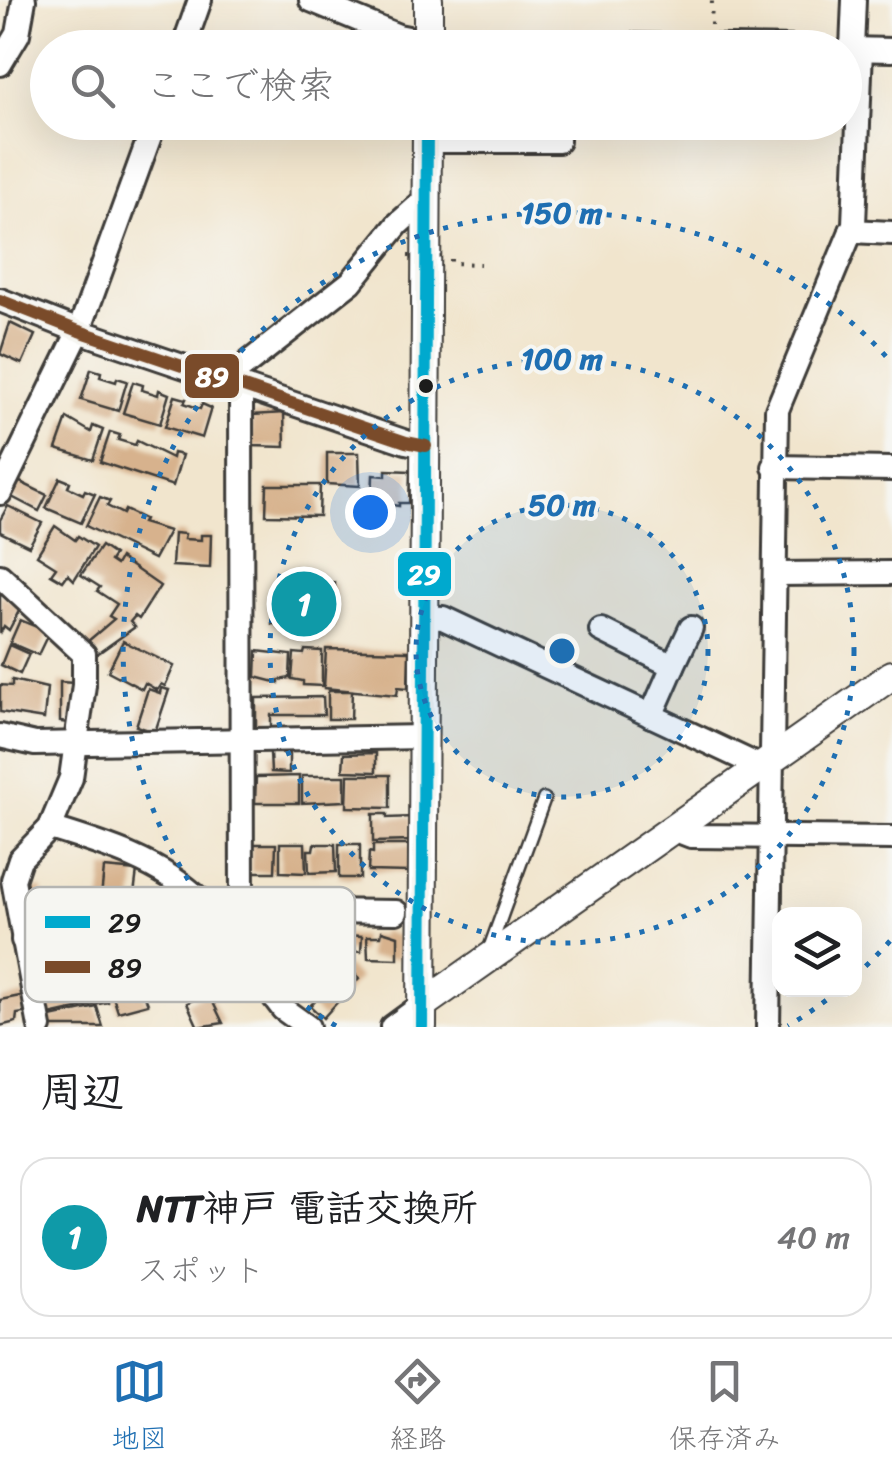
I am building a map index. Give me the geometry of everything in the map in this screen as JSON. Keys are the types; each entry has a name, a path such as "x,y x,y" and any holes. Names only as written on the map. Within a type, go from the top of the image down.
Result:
{"street":[{"path":"0,64 18,34 24,0"},
{"path":"189,30 200,0"},
{"path":"311,0 384,30"},
{"path":"428,0 428,30"},
{"path":"853,30 854,0"},
{"path":"862,49 892,50"},
{"path":"0,493 79,331 148,140"},
{"path":"422,1016 427,140"},
{"path":"768,1027 771,836 767,764 777,410 854,224 854,140"},
{"path":"233,384 351,282 398,224 426,198"},
{"path":"851,231 892,233"},
{"path":"0,300 233,384 426,446"},
{"path":"233,384 242,887"},
{"path":"774,467 892,469"},
{"path":"774,574 892,573"},
{"path":"0,576 84,654 78,742 71,778 50,828 20,859 13,880 25,950"},
{"path":"424,617 443,618 652,716 767,764"},
{"path":"652,716 691,628"},
{"path":"601,630 673,666"},
{"path":"392,1027 422,1016 485,961 892,676"},
{"path":"0,736 35,744 424,736"},
{"path":"50,828 109,846 159,870 182,887"},
{"path":"672,828 691,836 892,838"},
{"path":"355,911 396,912"},
{"path":"35,1002 40,1027"},
{"path":"279,1002 308,1027"}],"lane":[{"path":"485,961 544,799"}],"path":[{"path":"711,30 712,0"},
{"path":"408,256 451,257 451,263 480,264"}],"building":[{"path":"10,323 35,335 22,364 0,354"},
{"path":"91,369 101,372 100,377 127,381 118,411 81,400"},
{"path":"133,382 143,385 142,390 169,394 160,424 123,413"},
{"path":"175,396 200,409 202,404 211,408 202,438 165,427"},
{"path":"284,413 285,447 252,446 252,415"},
{"path":"67,418 91,432 93,426 103,430 93,460 56,449"},
{"path":"110,432 120,435 118,440 135,445 137,441 172,458 173,453 182,455 173,486 100,462"},
{"path":"327,453 359,453 360,486 327,484"},
{"path":"386,470 410,471 409,503 399,506 372,502 373,475 386,476"},
{"path":"60,478 83,494 85,490 95,494 81,523 46,508"},
{"path":"18,481 47,495 39,511 10,496"},
{"path":"267,485 320,485 319,516 266,515"},
{"path":"100,497 110,501 107,506 123,514 125,510 144,519 142,523 169,531 154,559 86,526"},
{"path":"8,506 42,523 29,546 0,532 0,520"},
{"path":"55,526 75,540 78,536 95,547 74,580 68,574 63,581 51,574 56,567 37,555"},
{"path":"174,533 185,534 184,539 201,540 201,535 211,535 210,568 172,566"},
{"path":"101,546 114,555 110,561 116,565 120,558 160,586 139,619 135,616 130,622 135,627 97,654 87,642 114,619 109,616 117,604 81,575"},
{"path":"272,582 335,583 335,626 272,624"},
{"path":"0,594 21,607 9,630 4,626 0,634"},
{"path":"20,620 49,632 38,655 10,643"},
{"path":"123,641 174,666 165,686 161,684 157,690 145,683 142,689 108,671"},
{"path":"9,645 29,654 20,674 1,665"},
{"path":"326,649 409,651 408,688 398,687 397,695 324,688"},
{"path":"305,650 322,651 322,686 303,685 303,681 292,679 294,653 304,654"},
{"path":"257,651 291,655 290,678 279,683 256,677"},
{"path":"12,680 47,688 44,719 0,712 0,685 12,686"},
{"path":"60,682 74,683 69,723 60,722"},
{"path":"161,688 169,690 155,732 136,726 148,689 160,693"},
{"path":"328,691 352,691 351,719 328,719"},
{"path":"323,697 324,715 271,715 271,728 256,727 256,698"},
{"path":"270,753 289,753 289,773 271,772"},
{"path":"376,753 376,772 343,771 344,754"},
{"path":"348,775 390,775 390,808 347,807"},
{"path":"299,776 299,803 255,803 256,777"},
{"path":"302,776 345,776 345,801 302,803"},
{"path":"373,814 412,817 411,841 373,842"},
{"path":"280,843 305,843 306,873 280,872"},
{"path":"251,844 276,844 275,872 251,872"},
{"path":"314,844 335,844 336,872 309,873 308,850 313,850"},
{"path":"339,844 360,844 360,878 339,878"},
{"path":"373,845 411,845 410,872 368,871"},
{"path":"104,868 137,871 135,887 102,887"},
{"path":"382,931 398,936 398,959 368,958 367,936 381,936"},
{"path":"355,936 362,936 361,952 355,952"},
{"path":"25,995 29,1012 17,1014 16,1022 0,1026 0,1000"},
{"path":"42,1002 108,1002 45,1016"},
{"path":"115,1002 148,1004 118,1012"},
{"path":"213,1002 223,1023 198,1027 187,1003"},
{"path":"314,1002 337,1002 323,1018 310,1006"},
{"path":"97,1007 103,1027 48,1027 46,1018"}],"transit line":[{"name":"29","path":"422,1027 427,140"},
{"name":"89","path":"0,300 79,331 426,446"}],"place":[{"name":"NTT神戸 電話交換所","path":"304,604"}]}
